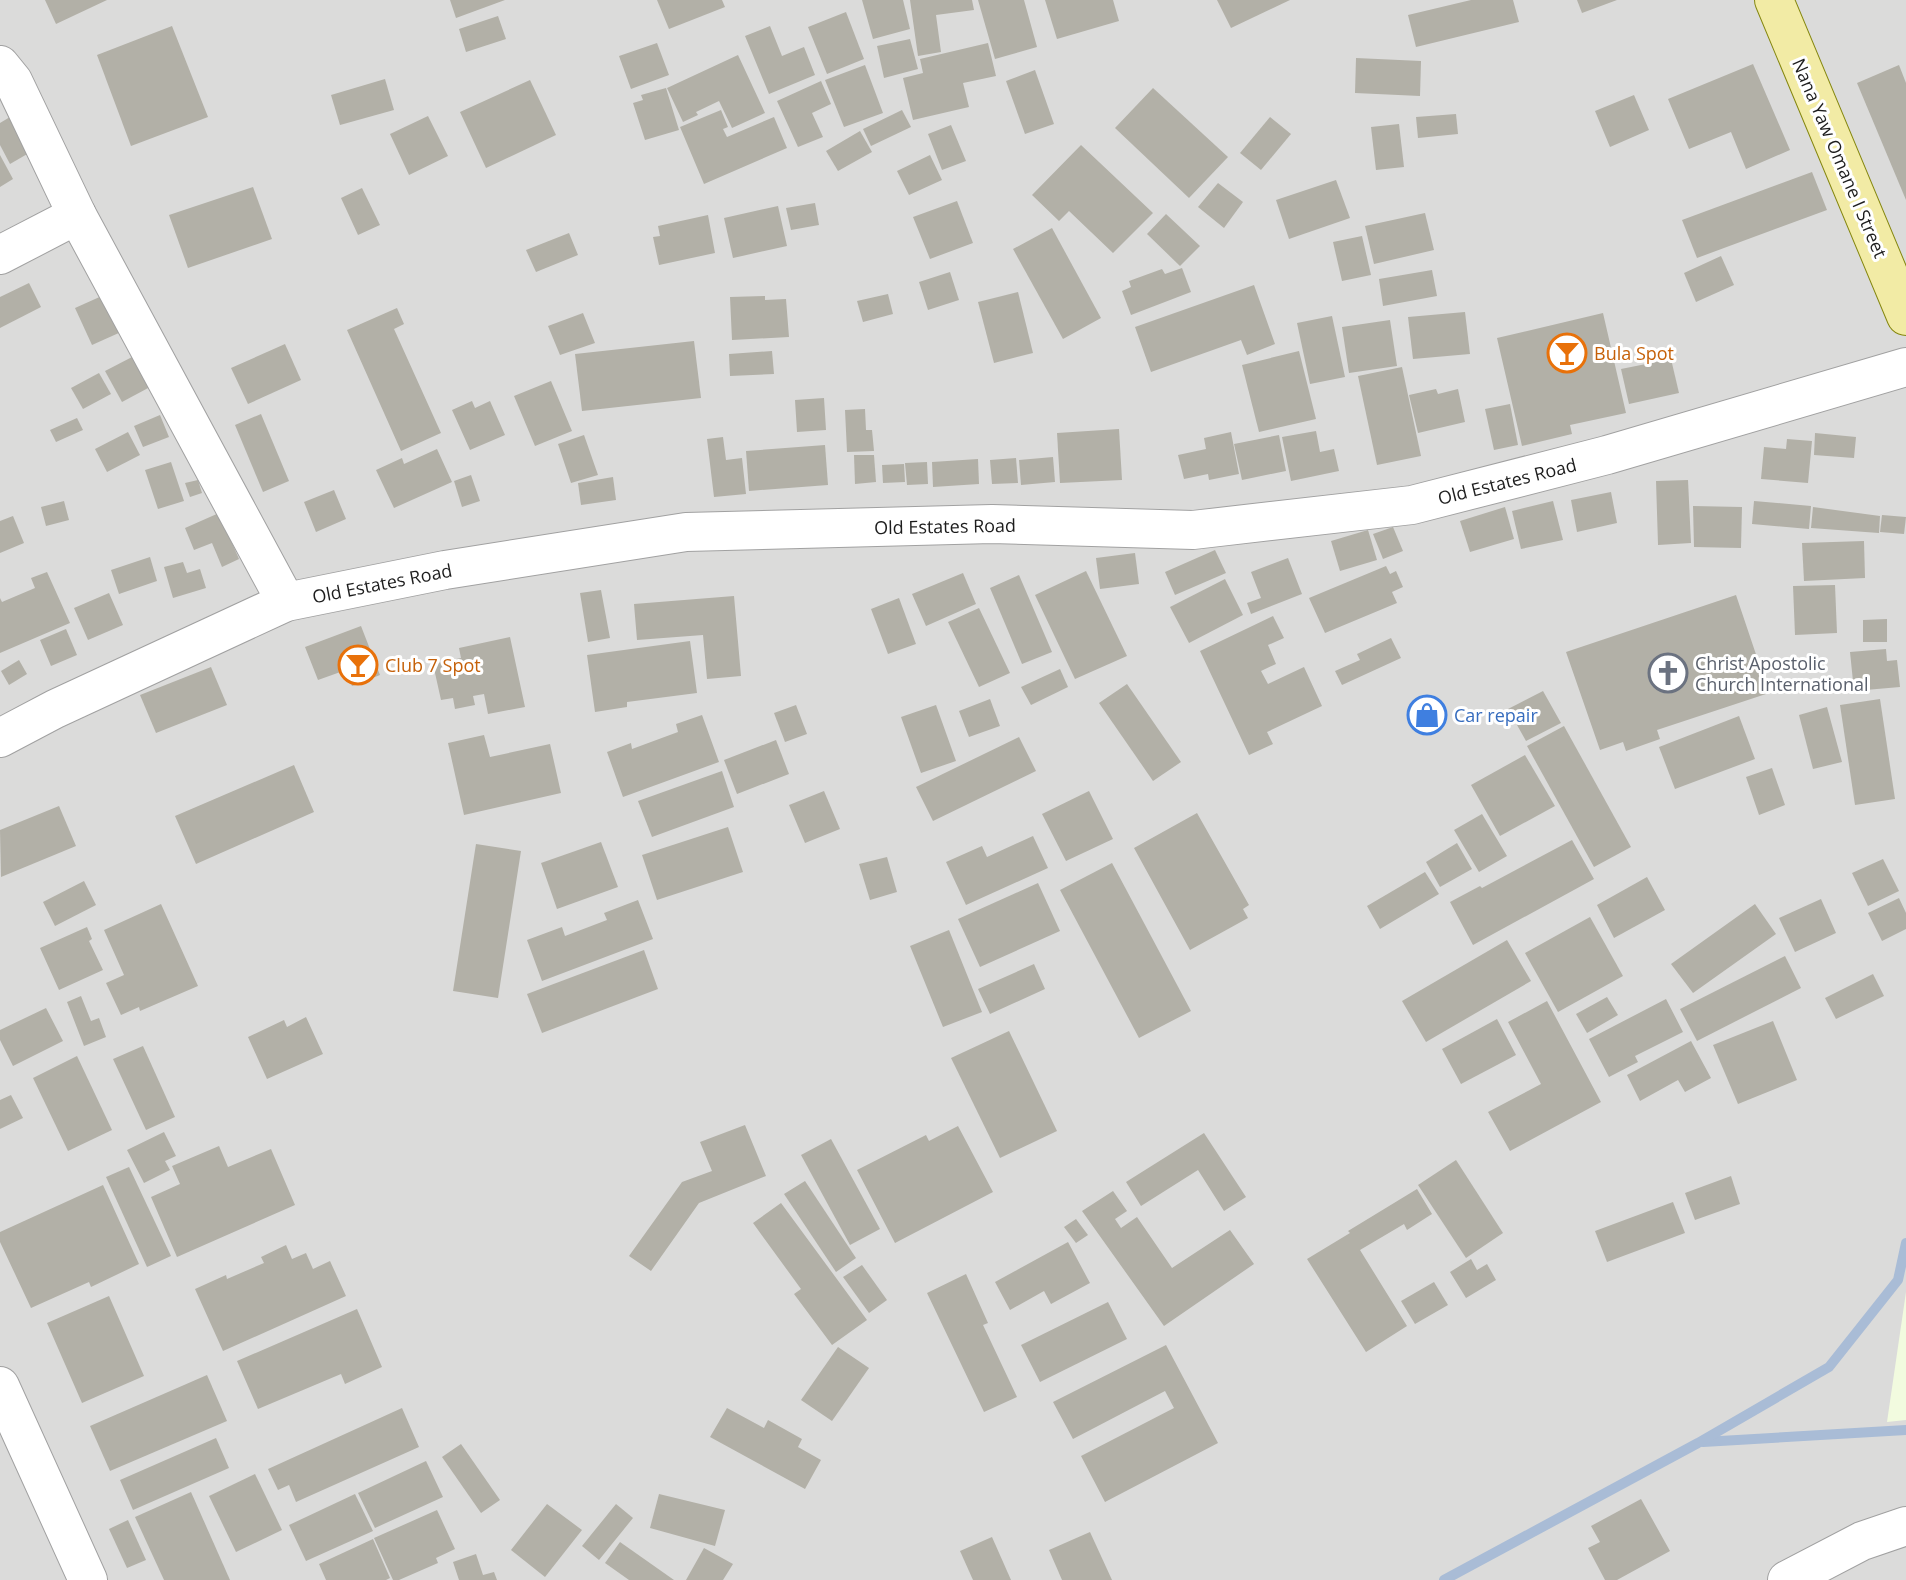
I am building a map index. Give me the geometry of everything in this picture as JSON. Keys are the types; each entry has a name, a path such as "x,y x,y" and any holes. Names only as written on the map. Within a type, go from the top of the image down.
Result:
{"main road":[{"name":"Nana Yaw Omane I Street","path":"1774,0 1906,316"}],"street":[{"path":"0,65 13,81 77,215 286,602"},
{"path":"0,255 77,215"},
{"name":"Old Estates Road","path":"0,738 55,709 286,602 445,570 686,532 992,524 1193,530 1412,505 1607,455 1906,367"},
{"path":"0,1386 88,1580"},
{"path":"1787,1580 1862,1541 1906,1526"}],"shaded area":[{"path":"0,0 1906,0 1906,1580 0,1580"},
{"path":"1906,1292 1906,1420 1887,1422"}],"building":[{"path":"45,0 107,0 56,24"},
{"path":"450,0 505,0 456,18"},
{"path":"657,0 722,0 725,7 669,29"},
{"path":"862,0 903,0 910,29 873,39"},
{"path":"910,0 972,0 974,10 936,15 941,52 918,56"},
{"path":"978,0 1024,0 1037,47 995,59"},
{"path":"1045,0 1113,0 1119,21 1057,39"},
{"path":"1217,0 1290,0 1231,28"},
{"path":"1471,0 1513,0 1519,22 1416,47 1408,15"},
{"path":"1577,0 1617,0 1582,13"},
{"path":"846,12 864,59 827,74 808,27"},
{"path":"498,16 506,39 466,52 459,29"},
{"path":"172,26 208,117 131,146 97,55"},
{"path":"770,26 782,56 804,47 815,75 769,94 745,36"},
{"path":"910,39 918,69 884,78 877,46"},
{"path":"657,43 669,75 631,89 619,56"},
{"path":"988,43 996,76 963,83 969,107 913,120 903,78 923,73 920,59"},
{"path":"738,55 765,113 732,128 719,101 683,122 667,88"},
{"path":"1356,58 1421,61 1420,96 1355,93"},
{"path":"1753,64 1790,150 1746,169 1731,132 1689,149 1668,99"},
{"path":"865,65 883,113 844,127 825,80"},
{"path":"1899,65 1906,83 1906,200 1857,83"},
{"path":"1035,70 1054,124 1025,134 1006,81"},
{"path":"385,79 394,110 340,125 331,95"},
{"path":"530,80 556,135 486,168 460,112"},
{"path":"821,81 831,104 812,113 823,137 798,147 777,101"},
{"path":"666,88 679,130 645,140 633,103 643,100 641,95"},
{"path":"1153,88 1228,157 1189,198 1115,128"},
{"path":"1634,95 1649,130 1610,147 1595,111"},
{"path":"721,110 728,127 723,129 727,137 774,117 787,148 704,184 680,127"},
{"path":"902,110 911,127 871,146 863,129"},
{"path":"1456,114 1458,134 1418,138 1416,117"},
{"path":"428,116 448,156 409,175 390,134"},
{"path":"10,117 29,153 10,164 0,145 0,123"},
{"path":"1270,117 1291,134 1261,170 1240,153"},
{"path":"1399,124 1404,167 1376,170 1371,127"},
{"path":"951,125 966,161 942,170 928,134"},
{"path":"860,131 872,152 838,171 826,151"},
{"path":"1081,145 1153,213 1113,253 1069,211 1059,221 1032,195"},
{"path":"0,155 13,179 0,187"},
{"path":"930,155 942,180 909,195 897,171"},
{"path":"1812,172 1827,210 1697,258 1682,220"},
{"path":"1336,180 1350,218 1289,239 1276,200"},
{"path":"1218,183 1243,202 1224,228 1198,207"},
{"path":"253,187 272,239 188,268 169,215"},
{"path":"362,188 380,225 358,235 341,198"},
{"path":"957,201 973,243 930,259 913,217"},
{"path":"815,203 819,225 791,230 786,208"},
{"path":"778,206 787,246 733,258 724,218"},
{"path":"1425,213 1434,250 1374,264 1365,226"},
{"path":"1166,214 1200,246 1180,266 1147,234"},
{"path":"708,215 715,253 659,265 653,237 660,236 658,226"},
{"path":"1052,228 1101,318 1063,339 1013,249"},
{"path":"569,233 578,255 536,272 526,250"},
{"path":"1362,236 1371,275 1342,281 1333,242"},
{"path":"1721,256 1734,285 1696,302 1684,273"},
{"path":"1182,268 1191,292 1131,315 1122,291 1131,287 1129,281 1162,269 1165,274"},
{"path":"1432,270 1437,296 1383,306 1379,279"},
{"path":"950,272 959,300 928,310 919,282"},
{"path":"29,283 41,307 0,328 0,297"},
{"path":"1254,285 1275,344 1247,355 1241,340 1151,372 1135,327"},
{"path":"1018,292 1033,353 994,363 978,302"},
{"path":"888,294 893,314 863,322 857,301"},
{"path":"104,295 121,332 92,345 75,308"},
{"path":"765,296 765,300 786,299 789,337 732,340 730,297"},
{"path":"397,308 404,324 394,329 441,433 401,451 347,330"},
{"path":"1465,312 1470,354 1413,359 1408,317"},
{"path":"583,313 595,343 560,355 548,326"},
{"path":"1603,313 1626,413 1570,425 1572,434 1522,446 1497,338"},
{"path":"1332,316 1345,377 1310,384 1297,323"},
{"path":"1390,320 1397,366 1349,373 1342,327"},
{"path":"694,341 701,398 582,411 575,354"},
{"path":"285,344 301,380 248,404 231,368"},
{"path":"772,351 774,374 730,376 729,354"},
{"path":"1299,351 1316,419 1259,432 1242,365"},
{"path":"134,356 150,387 122,402 105,371"},
{"path":"1671,359 1679,393 1629,404 1621,369"},
{"path":"1402,367 1421,456 1377,465 1358,376"},
{"path":"99,373 111,394 83,409 71,388"},
{"path":"551,381 572,431 535,446 514,396"},
{"path":"1436,389 1438,394 1458,389 1465,422 1418,433 1409,395"},
{"path":"824,398 826,430 797,432 795,400"},
{"path":"472,401 475,408 490,401 505,435 470,450 452,410"},
{"path":"1510,404 1518,445 1494,450 1485,409"},
{"path":"865,409 866,430 872,430 874,451 847,452 845,410"},
{"path":"261,414 289,481 263,492 235,425"},
{"path":"160,415 169,437 143,447 134,426"},
{"path":"77,418 83,430 56,442 50,430"},
{"path":"1119,429 1122,480 1060,483 1057,433"},
{"path":"1316,431 1320,452 1334,449 1339,471 1291,481 1282,437"},
{"path":"128,432 140,455 107,472 95,449"},
{"path":"1231,432 1239,474 1209,480 1208,474 1184,479 1178,455 1206,449 1204,438"},
{"path":"1815,433 1856,437 1854,458 1814,455"},
{"path":"584,435 598,475 571,483 558,444"},
{"path":"1279,435 1286,471 1242,480 1234,444"},
{"path":"723,437 726,460 742,458 746,494 714,497 707,439"},
{"path":"1787,439 1812,441 1808,483 1761,479 1764,447 1786,449"},
{"path":"825,445 828,485 749,491 746,451"},
{"path":"437,449 452,482 394,508 376,470 402,458 404,464"},
{"path":"854,455 874,455 876,482 855,484"},
{"path":"1053,457 1055,482 1021,485 1019,460"},
{"path":"1016,458 1018,483 992,484 990,460"},
{"path":"978,459 979,484 933,487 932,462"},
{"path":"171,462 184,501 158,509 145,470"},
{"path":"927,462 928,484 907,485 905,463"},
{"path":"904,464 905,482 883,483 882,465"},
{"path":"471,475 480,501 462,507 454,481"},
{"path":"613,477 616,500 581,505 578,483"},
{"path":"198,480 202,493 190,497 185,483"},
{"path":"1688,480 1691,543 1658,545 1656,481"},
{"path":"334,490 346,519 316,532 304,502"},
{"path":"1611,492 1617,523 1577,532 1571,500"},
{"path":"64,501 69,520 46,526 41,507"},
{"path":"1553,501 1563,540 1521,549 1512,511"},
{"path":"1754,501 1811,506 1809,529 1752,524"},
{"path":"1693,506 1742,507 1741,548 1694,547"},
{"path":"1505,507 1514,539 1470,552 1460,521"},
{"path":"1813,507 1880,516 1879,533 1811,528"},
{"path":"219,513 239,559 222,567 212,543 194,550 185,528"},
{"path":"1882,515 1906,517 1904,534 1880,532"},
{"path":"13,516 24,543 0,553 0,521"},
{"path":"1393,527 1403,551 1383,559 1373,534"},
{"path":"1368,530 1377,560 1340,571 1331,541"},
{"path":"1864,541 1865,578 1804,581 1802,543"},
{"path":"1215,550 1226,573 1175,595 1165,572"},
{"path":"1135,553 1139,584 1100,589 1096,558"},
{"path":"150,557 157,581 119,594 111,570"},
{"path":"1288,558 1302,594 1251,614 1247,603 1261,598 1251,572"},
{"path":"183,562 187,573 200,569 206,588 173,598 164,567"},
{"path":"1386,566 1390,574 1396,571 1403,587 1392,592 1397,603 1325,633 1309,598"},
{"path":"1086,571 1127,656 1075,679 1035,595"},
{"path":"47,572 70,623 0,653 0,598 2,602 35,588 31,578"},
{"path":"963,573 976,604 926,626 912,594"},
{"path":"1019,575 1052,652 1022,664 990,588"},
{"path":"1225,579 1243,615 1189,643 1170,607"},
{"path":"1835,585 1837,633 1795,635 1793,586"},
{"path":"601,590 610,638 588,642 580,593"},
{"path":"109,593 123,625 88,640 74,608"},
{"name":"Christ Apostolic Church International","path":"1736,595 1769,693 1657,730 1660,739 1626,751 1623,742 1600,750 1566,652"},
{"path":"734,596 741,676 707,679 703,635 637,640 634,604"},
{"path":"899,598 916,644 888,654 871,609"},
{"path":"979,608 1010,673 979,687 948,622"},
{"path":"1273,616 1284,638 1268,645 1276,664 1261,671 1268,684 1304,667 1322,706 1267,732 1273,744 1249,755 1200,651"},
{"path":"1887,619 1887,642 1863,642 1863,620"},
{"path":"361,626 380,675 352,686 346,670 318,680 305,647"},
{"path":"66,629 77,655 51,666 40,640"},
{"path":"510,637 525,707 488,714 484,694 473,696 475,705 455,709 453,698 441,700 433,664 461,658 459,648"},
{"path":"1391,638 1401,658 1342,685 1335,671 1360,660 1357,654"},
{"path":"690,641 697,693 627,702 627,707 595,712 587,655"},
{"path":"1886,649 1887,661 1897,660 1900,687 1854,691 1850,652"},
{"path":"19,660 27,674 9,685 1,671"},
{"path":"211,667 227,705 156,733 140,695"},
{"path":"1060,669 1068,687 1031,705 1021,687"},
{"path":"1127,684 1181,762 1153,781 1099,703"},
{"path":"1543,691 1561,723 1526,741 1508,709"},
{"path":"990,699 1000,726 969,737 959,711"},
{"path":"1880,699 1895,799 1855,805 1840,705"},
{"path":"796,705 807,734 785,742 774,713"},
{"path":"936,705 956,761 921,773 901,717"},
{"path":"1827,707 1842,762 1813,769 1799,715"},
{"path":"702,715 719,762 623,797 607,752 631,743 632,749 678,732 676,724"},
{"path":"1739,716 1755,759 1675,789 1659,747"},
{"path":"1564,726 1631,847 1594,867 1527,746"},
{"path":"484,735 490,757 550,744 561,793 464,815 448,743"},
{"path":"1019,737 1036,771 933,821 916,787"},
{"path":"776,740 789,774 737,794 724,760"},
{"path":"1525,755 1555,806 1500,836 1471,785"},
{"path":"294,765 314,812 196,864 175,816"},
{"path":"1772,768 1785,805 1759,815 1746,777"},
{"path":"722,771 734,807 652,837 638,801"},
{"path":"824,791 840,829 805,843 789,805"},
{"path":"1089,791 1113,839 1066,861 1042,814"},
{"path":"59,806 76,846 1,877 0,830"},
{"path":"1197,813 1249,905 1243,909 1248,918 1190,950 1134,848"},
{"path":"1482,814 1507,856 1479,872 1454,830"},
{"path":"728,827 743,872 657,900 642,855"},
{"path":"1033,836 1048,868 966,905 946,862 982,846 987,857"},
{"path":"1572,840 1594,879 1473,945 1450,902"},
{"path":"601,842 618,887 557,909 541,863"},
{"path":"1457,843 1472,869 1440,887 1426,862"},
{"path":"476,844 521,851 498,998 453,991"},
{"path":"887,857 897,892 870,900 859,864"},
{"path":"1883,859 1899,891 1868,906 1852,873"},
{"path":"1112,863 1191,1011 1139,1038 1060,890"},
{"path":"1425,872 1439,894 1380,929 1367,906"},
{"path":"1647,877 1665,910 1614,938 1597,905"},
{"path":"84,881 96,905 55,926 43,902"},
{"path":"1038,883 1060,931 980,967 958,919"},
{"path":"1899,898 1906,913 1906,929 1882,941 1868,913"},
{"path":"1821,899 1836,933 1795,952 1779,918"},
{"path":"638,900 653,939 542,981 527,940 562,927 565,936 607,920 604,913"},
{"path":"161,904 198,986 140,1011 139,1007 121,1015 106,983 124,975 104,930"},
{"path":"1755,904 1776,934 1693,993 1671,964"},
{"path":"1590,917 1623,976 1558,1012 1525,953"},
{"path":"87,927 92,939 89,941 103,970 59,990 40,948"},
{"path":"949,930 982,1012 943,1027 910,946"},
{"path":"1507,940 1531,981 1426,1042 1402,1001"},
{"path":"644,950 658,989 542,1033 527,994"},
{"path":"1785,956 1801,988 1697,1041 1680,1009"},
{"path":"1034,964 1045,989 990,1014 978,989"},
{"path":"1873,974 1884,996 1836,1019 1825,998"},
{"path":"81,996 91,1021 99,1018 106,1037 84,1046 67,1002"},
{"path":"1607,997 1618,1015 1587,1033 1576,1014"},
{"path":"1666,999 1683,1032 1635,1056 1638,1062 1609,1077 1589,1039"},
{"path":"1547,1001 1601,1102 1510,1151 1488,1112 1541,1084 1508,1022"},
{"path":"46,1008 63,1041 13,1066 0,1040 0,1030"},
{"path":"306,1017 323,1054 267,1079 248,1037 284,1020 287,1027"},
{"path":"1497,1019 1516,1055 1461,1084 1442,1049"},
{"path":"1773,1021 1797,1080 1738,1104 1713,1045"},
{"path":"1009,1031 1057,1131 1000,1158 951,1058"},
{"path":"1691,1041 1711,1078 1685,1092 1678,1080 1640,1101 1627,1075"},
{"path":"143,1046 175,1117 146,1130 113,1059"},
{"path":"77,1056 112,1130 68,1151 33,1078"},
{"path":"11,1095 23,1118 0,1129 0,1100"},
{"path":"745,1125 766,1176 699,1203 651,1271 629,1256 682,1182 712,1171 700,1142"},
{"path":"958,1126 993,1192 895,1243 857,1170 926,1135 929,1141"},
{"path":"164,1132 176,1156 165,1161 170,1170 144,1183 127,1150"},
{"path":"1204,1133 1246,1197 1224,1211 1198,1170 1141,1206 1126,1182"},
{"path":"831,1139 880,1229 850,1245 801,1155"},
{"path":"219,1146 228,1167 271,1149 295,1205 177,1257 151,1197 180,1184 172,1166"},
{"path":"1456,1160 1503,1233 1466,1258 1418,1185"},
{"path":"129,1167 171,1256 147,1267 106,1177"},
{"path":"1731,1176 1740,1204 1695,1220 1685,1193"},
{"path":"805,1181 856,1258 836,1272 784,1194"},
{"path":"103,1185 139,1264 91,1287 89,1282 31,1308 0,1242 0,1232"},
{"path":"1417,1189 1432,1214 1407,1230 1404,1224 1360,1250 1407,1326 1366,1352 1307,1259"},
{"path":"1113,1191 1127,1211 1115,1219 1121,1228 1137,1217 1172,1268 1230,1230 1254,1264 1164,1326 1082,1211"},
{"path":"1673,1202 1685,1233 1607,1262 1595,1231"},
{"path":"781,1203 867,1320 832,1345 794,1294 801,1289 753,1223"},
{"path":"1076,1219 1088,1235 1076,1243 1064,1227"},
{"path":"1068,1242 1090,1283 1051,1304 1044,1291 1010,1310 995,1282"},
{"path":"286,1245 292,1259 306,1253 313,1269 330,1261 346,1296 223,1351 195,1289 226,1275 227,1279 264,1263 261,1257"},
{"path":"1471,1259 1477,1270 1487,1264 1496,1280 1466,1298 1450,1272"},
{"path":"862,1265 887,1300 869,1313 843,1277"},
{"path":"966,1274 988,1323 983,1325 1017,1397 984,1412 927,1293"},
{"path":"1434,1282 1448,1305 1415,1324 1401,1301"},
{"path":"109,1296 144,1376 82,1403 47,1323"},
{"path":"1108,1302 1127,1339 1040,1382 1021,1345"},
{"path":"357,1309 382,1367 345,1384 341,1374 258,1409 237,1361"},
{"path":"1166,1345 1218,1443 1105,1502 1081,1456 1174,1408 1165,1391 1073,1439 1053,1402"},
{"path":"838,1347 869,1368 832,1421 801,1400"},
{"path":"207,1375 227,1421 110,1471 90,1426"},
{"path":"402,1408 419,1447 296,1502 289,1485 278,1490 268,1469"},
{"path":"727,1408 764,1428 768,1420 802,1439 798,1447 821,1460 805,1489 710,1437"},
{"path":"216,1438 229,1468 133,1510 120,1480"},
{"path":"461,1444 500,1500 481,1513 442,1457"},
{"path":"426,1461 443,1497 375,1528 358,1493"},
{"path":"255,1474 282,1530 236,1552 209,1496"},
{"path":"191,1492 230,1580 164,1580 135,1517"},
{"path":"355,1494 373,1531 306,1561 289,1525"},
{"path":"659,1494 725,1510 715,1546 650,1528"},
{"path":"1641,1499 1670,1551 1617,1580 1605,1580 1588,1548 1600,1542 1591,1526"},
{"path":"547,1504 582,1530 545,1577 511,1550"},
{"path":"616,1504 633,1518 599,1560 582,1546"},
{"path":"437,1510 455,1549 436,1558 438,1563 399,1580 393,1580 374,1538"},
{"path":"128,1520 146,1560 127,1568 109,1529"},
{"path":"1090,1532 1112,1580 1062,1580 1049,1550"},
{"path":"992,1537 1011,1580 973,1580 960,1551"},
{"path":"373,1539 390,1578 326,1580 319,1564"},
{"path":"620,1542 674,1580 629,1580 605,1563"},
{"path":"704,1548 733,1564 723,1580 686,1580"},
{"path":"476,1554 483,1575 494,1572 497,1580 459,1580 453,1562"}],"waterway":[{"path":"1444,1580 1698,1443 1829,1367 1898,1280 1906,1243"},
{"path":"1703,1442 1906,1430"}],"place":[{"name":"Bula Spot","path":"1567,353"},
{"name":"Club 7 Spot","path":"358,665"},
{"name":"Christ Apostolic Church International","path":"1668,673"},
{"name":"Car repair","path":"1427,715"}]}
